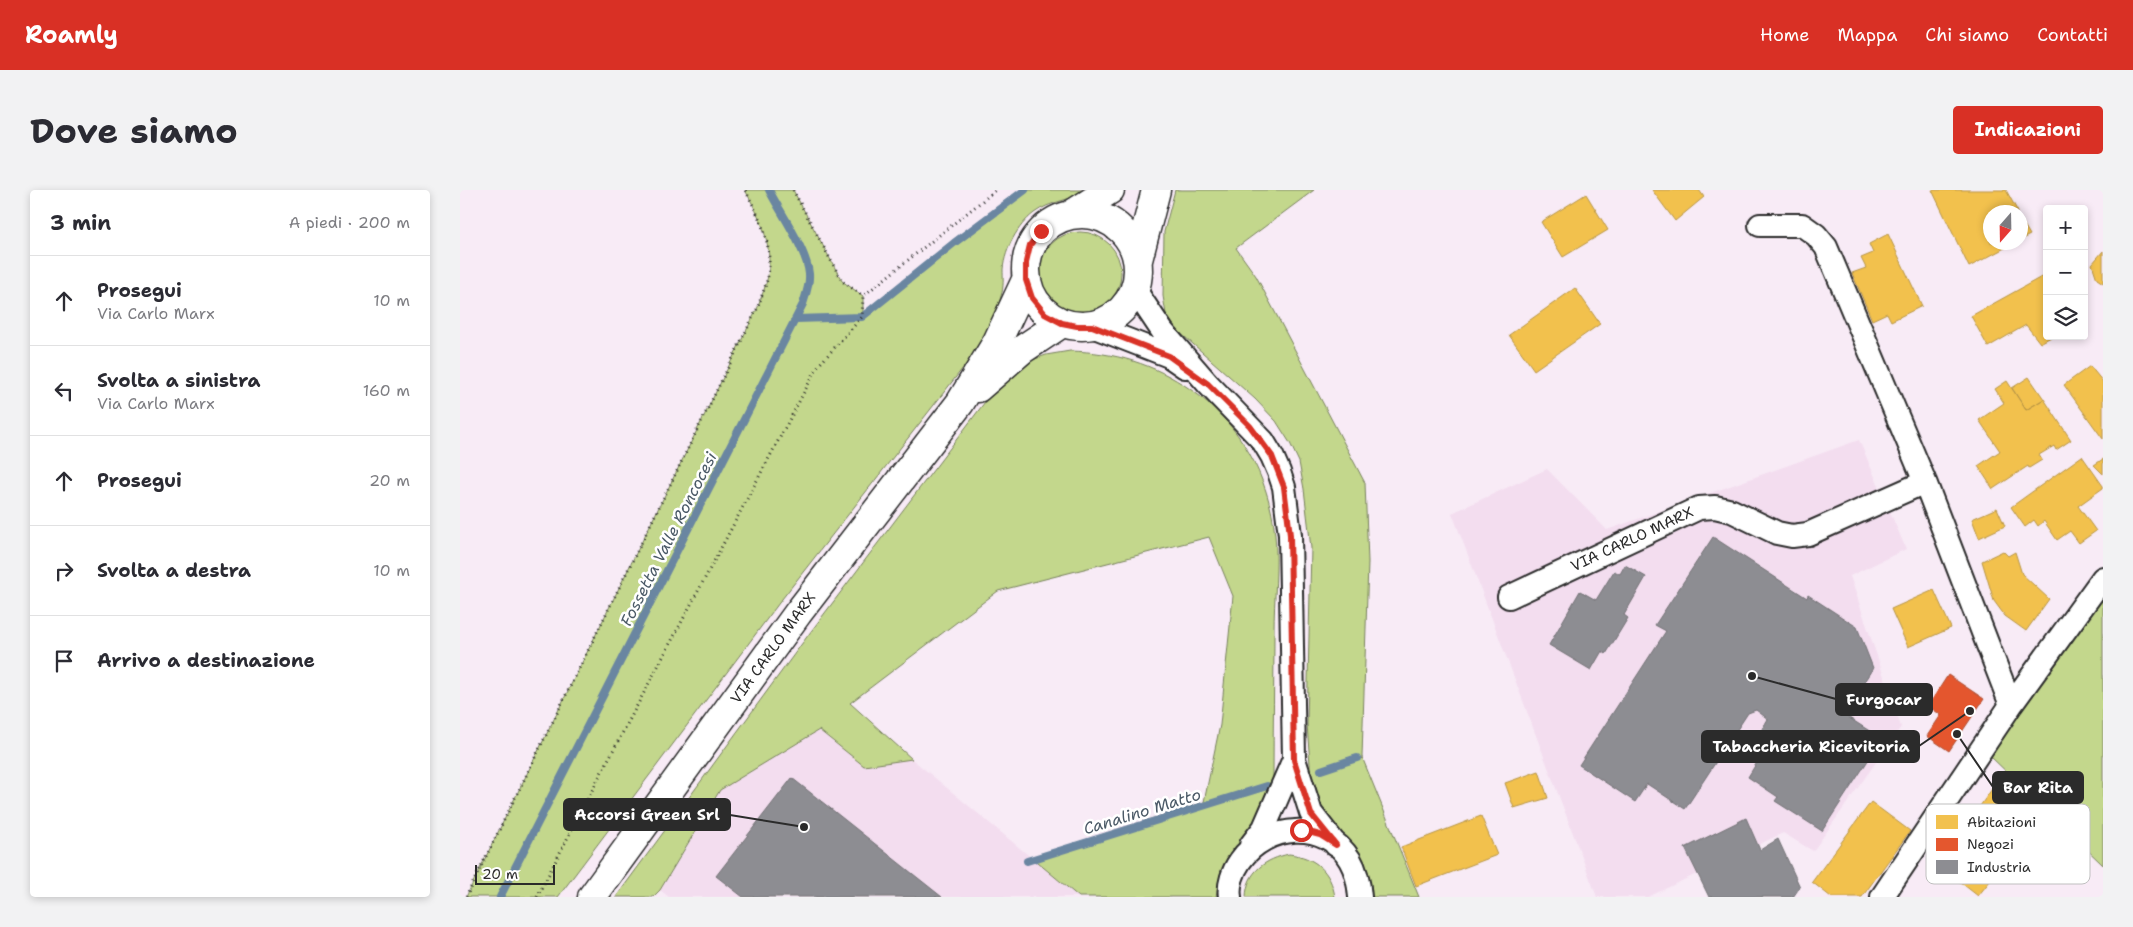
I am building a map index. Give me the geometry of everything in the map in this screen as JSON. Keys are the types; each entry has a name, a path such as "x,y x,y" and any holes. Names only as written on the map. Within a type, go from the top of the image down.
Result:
{"street":[{"path":"1110,190 1072,214 1055,220 1041,231 1030,245 1026,262 1026,280 1032,298 1045,314 1062,323 1092,326 1110,319 1125,307 1135,290 1138,260 1156,190"},
{"path":"1072,214 1090,214 1107,219 1121,230 1132,243 1138,260"},
{"path":"1760,225 1802,224 1826,247 1925,482 2011,704"},
{"name":"VIA CARLO MARX","path":"592,897 798,613 960,403 997,342 1026,280"},
{"path":"1135,290 1163,332 1208,384 1263,441 1272,456 1284,487 1290,535 1294,760 1311,814 1349,859 1358,877 1360,897"},
{"name":"VIA CARLO MARX","path":"960,403 1023,349 1062,323"},
{"path":"1092,326 1169,356 1208,384"},
{"name":"VIA CARLO MARX","path":"1509,597 1699,508 1715,507 1732,511 1777,533 1792,536 1808,534 1925,482"},
{"path":"1944,804 2011,704 2103,578"},
{"path":"1230,897 1229,890 1235,868 1264,828 1294,760"},
{"path":"1248,850 1263,838 1281,832 1301,830 1320,835 1336,845"},
{"path":"1882,897 1926,831"}],"path":[{"path":"466,897 476,872 758,307 768,276 768,247 761,219 745,190"},
{"path":"792,190 842,281 863,296"},
{"path":"537,897 818,366 862,317 863,296 996,190"}],"shaded area":[{"path":"1859,440 1906,549 1850,576 1901,727 1813,851 1783,833 1648,897 1597,897 1452,513 1547,469 1607,530"},
{"path":"819,730 864,766 912,759 1079,897 669,897 660,890 720,790"}],"green space":[{"path":"745,190 793,190 842,281 863,296 863,316 954,243 1025,190 1090,190 1040,209 1022,224 1006,254 1002,293 988,336 782,599 558,897 466,897 758,307 768,276 769,253 764,231 756,210"},
{"path":"1175,190 1314,190 1236,248 1256,276 1365,483 1368,562 1362,757 1419,897 1371,897 1371,886 1363,864 1328,826 1312,791 1307,724 1311,548 1299,462 1276,421 1255,399 1176,329 1166,314 1163,296 1164,232"},
{"path":"1080,232 1096,235 1109,244 1118,257 1121,273 1118,289 1109,302 1096,311 1080,314 1064,311 1051,302 1042,289 1039,273 1042,257 1051,244 1064,235"},
{"path":"1070,351 1118,357 1148,366 1176,380 1208,403 1224,418 1249,453 1259,472 1272,513 1276,558 1273,778 1261,814 1221,877 1216,897 1079,897 1031,857 1204,802 1220,725 1233,596 1209,537 998,591 850,703 912,759 864,766 819,730 720,790 660,890 653,897 616,897 809,634 988,398 1027,362 1046,355"},
{"path":"2103,585 2103,865 2090,852 2090,804 2040,804 1988,754"},
{"path":"1289,854 1307,858 1320,867 1330,880 1335,897 1246,897 1250,880 1259,868 1273,859"}],"building: Abitazioni":[{"path":"1652,190 1699,190 1704,197 1675,221"},
{"path":"1932,190 2006,190 2014,205 1983,205 1983,250 2001,250 1969,267"},
{"path":"1586,194 1608,230 1563,257 1541,222"},
{"path":"1888,234 1922,306 1891,321 1887,313 1872,320 1852,273 1866,268 1861,258 1873,253 1869,244"},
{"path":"2103,251 2103,283 2097,279 2092,264"},
{"path":"2043,276 2043,340 2046,340 2040,343 2026,325 1988,347 1971,316"},
{"path":"1575,288 1600,324 1534,370 1509,335"},
{"path":"2090,366 2103,382 2103,439 2064,385"},
{"path":"2029,377 2044,399 2026,410 2012,388"},
{"path":"2007,381 2026,410 2044,399 2071,440 2056,450 2054,446 2039,455 2042,460 2029,468 2028,466 1993,489 1978,466 2000,451 1979,420 2004,403 1995,389"},
{"path":"2082,456 2103,486 2103,488 2078,506 2096,531 2079,543 2070,531 2057,540 2044,521 2038,526 2034,520 2025,527 2011,507"},
{"path":"2103,459 2103,474 2094,465"},
{"path":"1997,508 2005,526 1979,538 1972,519"},
{"path":"2003,551 2008,556 2015,552 2022,574 2049,599 2026,631 2005,616 1994,601 1982,561"},
{"path":"1934,590 1951,628 1908,647 1891,609"},
{"path":"1539,771 1548,798 1514,808 1505,783"},
{"path":"1994,786 2018,804 1982,804"},
{"path":"1871,802 1910,831 1862,897 1831,897 1812,882"},
{"path":"1481,816 1497,855 1416,886 1401,847"},
{"path":"1963,884 1988,884 1978,896"}],"building: Negozi":[{"path":"1948,675 1984,699 1949,751 1927,736 1941,715 1928,706"}],"building: Industria":[{"path":"1713,537 1807,598 1808,595 1857,627 1873,668 1843,714 1882,739 1822,831 1775,801 1778,797 1748,777 1764,751 1753,744 1768,719 1756,710 1748,713 1685,809 1647,784 1635,802 1579,765 1666,631 1655,625"},
{"path":"1625,565 1646,577 1624,615 1628,618 1606,654 1602,651 1591,670 1549,645 1580,591 1596,600 1614,571 1620,574"},
{"path":"792,778 942,897 743,897 716,876"},
{"path":"1746,818 1760,850 1778,839 1800,887 1793,897 1709,897 1685,848"}],"waterway":[{"name":"Fossetta Valle Roncocesi","path":"500,897 803,304 809,282 807,264 798,243 769,190"},
{"path":"796,319 862,317 954,243 1025,190"},
{"name":"Canalino Matto","path":"1321,770 1357,758"},
{"name":"Canalino Matto","path":"1027,861 1267,786"}],"place":[{"name":"Furgocar","path":"1752,676"},
{"name":"Tabaccheria Ricevitoria","path":"1970,711"},
{"name":"Bar Rita","path":"1957,734"},
{"name":"Accorsi Green Srl","path":"804,827"}],"route":[{"path":"1041,231 1030,245 1026,262 1026,280 1032,298 1045,314 1062,323 1092,326 1169,356 1208,384 1250,426 1263,441 1279,472 1284,487 1290,535 1294,760 1311,814 1336,845 1320,835 1301,830"}]}
